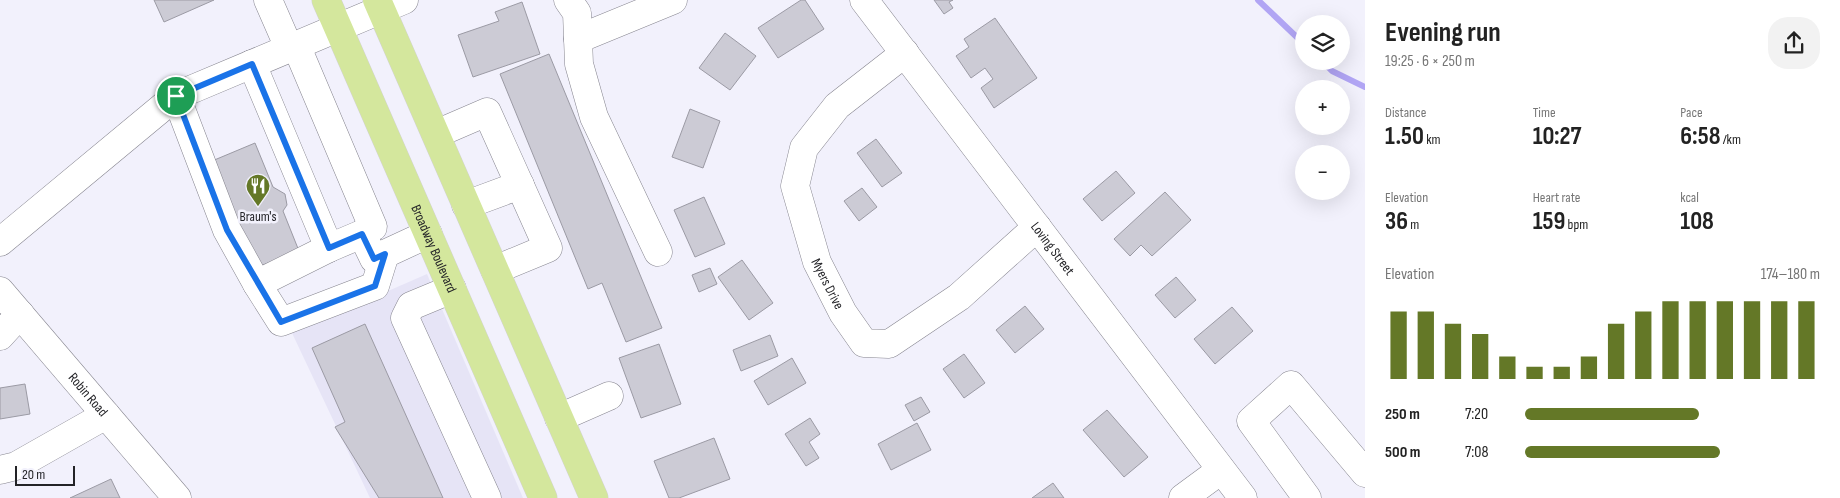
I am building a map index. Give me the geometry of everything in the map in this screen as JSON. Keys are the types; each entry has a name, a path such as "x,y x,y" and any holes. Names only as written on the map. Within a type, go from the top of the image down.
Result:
{"main road":[{"name":"Broadway Boulevard","path":"326,0 543,498"},
{"path":"388,3 436,134 594,498"}],"street":[{"path":"257,284 373,228 292,47 268,0"},
{"path":"554,0 562,39 578,44 673,0"},
{"path":"568,0 577,13 579,64 594,118 658,252"},
{"name":"Loving Street","path":"864,0 1243,498"},
{"path":"0,242 176,96 338,28 388,3"},
{"name":"Myers Drive","path":"905,53 837,106 804,148 795,186 817,262 843,313 864,343 889,344 959,297 1037,228"},
{"path":"252,64 329,248"},
{"path":"176,96 227,230 281,322 375,286 385,254"},
{"path":"436,134 487,112 548,248 495,270"},
{"path":"466,205 520,185"},
{"path":"362,234 374,259 428,234"},
{"path":"452,289 411,306 405,318 487,498"},
{"name":"Robin Road","path":"0,291 177,498"},
{"path":"0,336 20,314"},
{"path":"1307,498 1251,421 1291,385 1365,473"},
{"path":"559,418 609,396"},
{"path":"0,470 16,466 106,415"},
{"path":"1183,498 1221,470"}],"shaded area":[{"path":"427,274 523,498 370,498 292,333"}],"building":[{"path":"154,0 214,0 164,22"},
{"path":"801,0 805,0 824,29 778,58 758,28"},
{"path":"934,0 953,0 949,2 953,8 944,14"},
{"path":"522,2 540,54 473,77 458,35 499,21 495,12"},
{"path":"995,18 1037,78 994,108 981,88 993,79 985,68 971,78 956,56 969,47 964,39"},
{"path":"725,33 756,56 730,90 699,68"},
{"path":"549,54 662,328 626,342 602,283 588,289 500,74"},
{"path":"690,109 720,121 703,168 672,157"},
{"path":"876,139 902,173 882,187 857,153"},
{"name":"Braum's","path":"255,143 273,187 285,194 287,205 283,211 299,251 255,268 212,161"},
{"path":"1116,171 1135,193 1102,221 1083,199"},
{"path":"862,188 877,207 859,221 844,201"},
{"path":"1165,192 1191,220 1152,256 1141,245 1130,256 1114,239"},
{"path":"704,197 725,244 695,257 674,210"},
{"path":"742,260 773,303 749,320 718,277"},
{"path":"710,268 717,284 699,292 692,275"},
{"path":"1176,277 1196,300 1175,318 1155,295"},
{"path":"1025,306 1044,329 1015,353 996,330"},
{"path":"1232,307 1253,331 1215,364 1194,339"},
{"path":"365,324 443,498 379,498 335,427 345,422 312,348"},
{"path":"770,335 778,356 741,371 733,350"},
{"path":"659,344 681,404 641,418 619,358"},
{"path":"964,354 985,383 964,398 943,369"},
{"path":"792,358 806,383 768,405 754,381"},
{"path":"25,384 30,414 0,419 0,388"},
{"path":"921,397 930,412 914,421 905,405"},
{"path":"1107,410 1148,457 1124,477 1083,430"},
{"path":"810,418 820,434 809,442 819,458 806,466 785,434"},
{"path":"917,423 931,450 891,470 878,444"},
{"path":"714,438 730,479 679,498 669,498 654,461"},
{"path":"111,479 120,498 70,498"},
{"path":"1053,483 1064,498 1032,498"}],"waterway":[{"path":"1258,0 1295,35"},
{"path":"1331,70 1365,87"}],"place":[{"name":"Braum's","path":"258,207"}],"route":[{"path":"252,64 329,248 362,234 374,259 385,254 375,286 281,322 227,230 176,96 252,64"}]}
